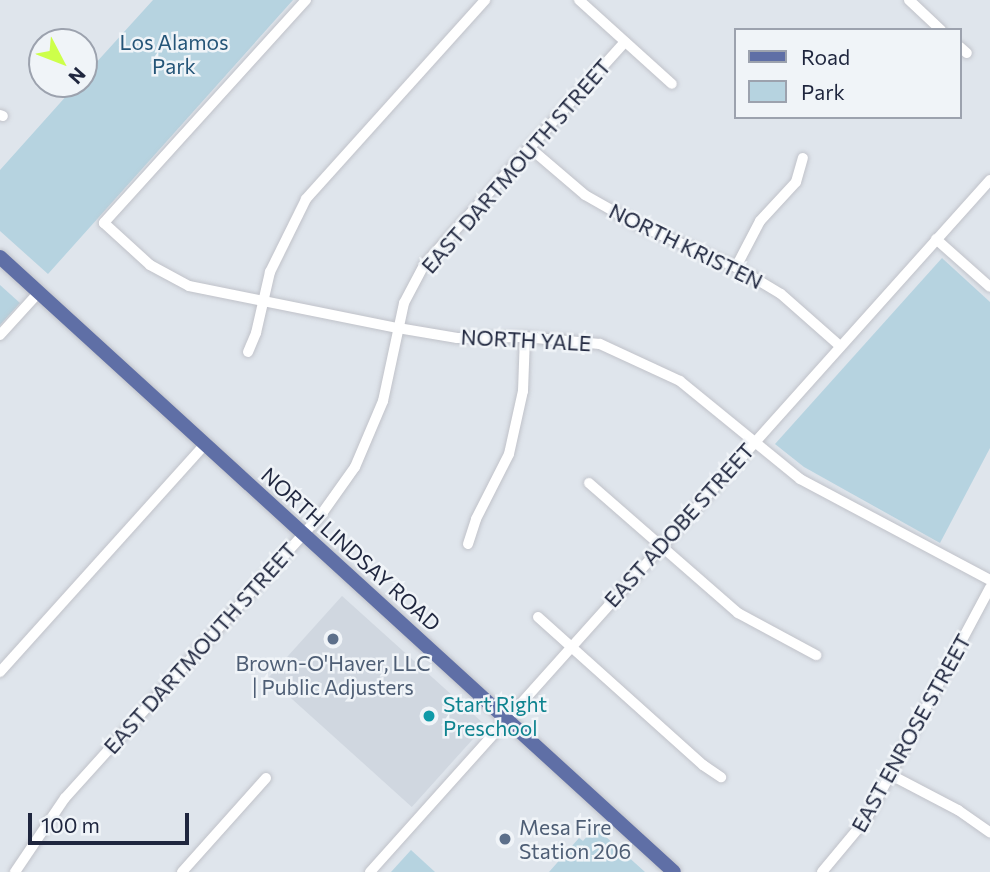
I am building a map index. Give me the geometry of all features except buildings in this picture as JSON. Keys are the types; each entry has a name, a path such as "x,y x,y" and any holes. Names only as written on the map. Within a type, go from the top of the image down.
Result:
{"main road":[{"name":"NORTH LINDSAY ROAD","path":"0,257 674,872"}],"street":[{"name":"NORTH YALE","path":"306,0 104,223 150,265 190,286 398,328 457,338 525,337 600,344 680,381 753,443 815,489 990,580"},
{"path":"248,352 256,333 270,272 306,200 485,0"},
{"path":"579,0 672,84"},
{"path":"909,0 939,28"},
{"name":"EAST DARTMOUTH STREET","path":"15,872 65,798 323,512 355,467 383,401 404,303 424,265 625,42"},
{"name":"NORTH KRISTEN","path":"530,148 596,201 638,225 736,267 781,294 840,346"},
{"path":"736,267 760,221 796,182 803,158"},
{"name":"EAST ADOBE STREET","path":"370,872 990,180"},
{"path":"936,239 990,286"},
{"path":"0,335 39,292"},
{"path":"468,544 476,519 509,454 523,391 525,337"},
{"path":"0,673 205,444"},
{"path":"589,483 738,613 816,655"},
{"name":"EAST ENROSE STREET","path":"822,872 860,828 990,588"},
{"path":"537,617 703,765 721,777"},
{"path":"891,775 958,810 990,832"},
{"path":"182,872 266,778"}],"shaded area":[{"path":"342,596 485,725 412,807 268,678"}],"green space":[{"name":"Los Alamos Park","path":"153,0 293,0 48,274 0,231 0,170 64,98 98,98 98,61"},
{"path":"942,258 990,302 990,448 940,543 804,467 775,444"},
{"path":"0,285 20,303 0,325"},
{"path":"595,827 645,872 549,872 579,838 583,841"},
{"path":"411,850 435,872 391,872"}],"place":[{"name":"Brown-O'Haver, LLC | Public Adjusters","path":"333,639"},
{"name":"Start Right Preschool","path":"429,716"},
{"name":"Mesa Fire Station 206","path":"505,839"}]}
